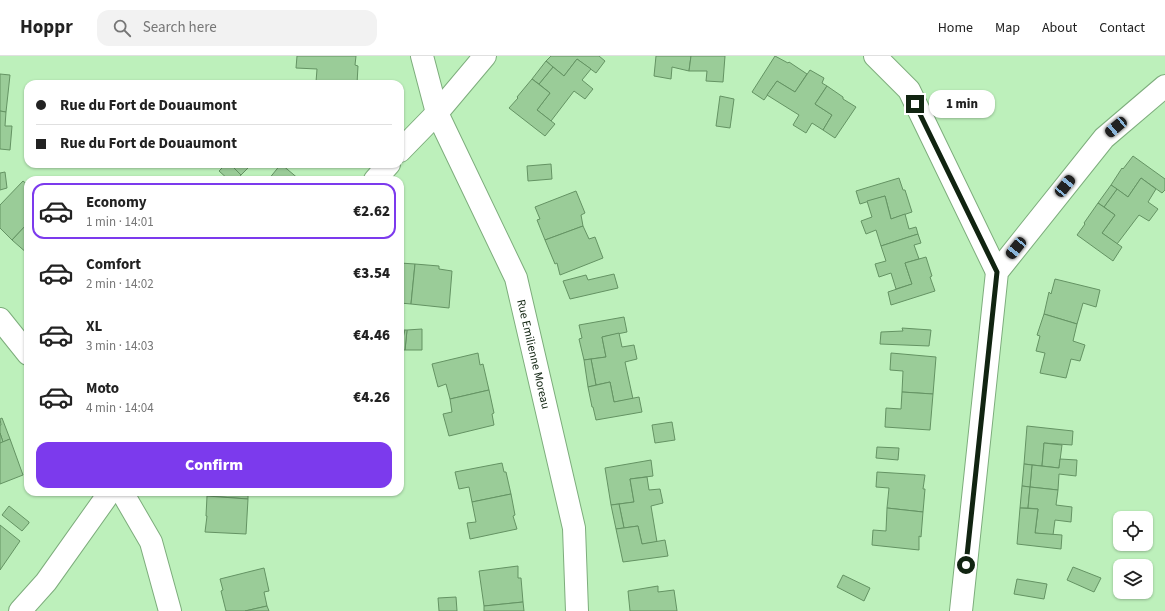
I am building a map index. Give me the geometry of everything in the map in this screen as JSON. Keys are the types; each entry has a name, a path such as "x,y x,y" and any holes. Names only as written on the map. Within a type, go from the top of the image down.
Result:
{"street":[{"name":"Rue Emilienne Moreau","path":"422,56 437,113 516,278 574,528 577,611"},
{"path":"404,147 437,113 485,56"},
{"path":"875,56 908,90 997,272 961,611"},
{"path":"997,272 1104,138 1165,86"},
{"path":"378,176 385,168"},
{"path":"0,319 24,349"},
{"path":"20,611 46,582 107,496"},
{"path":"124,496 151,542 170,611"}],"building":[{"path":"297,56 356,56 355,65 358,66 357,80 316,80 317,69 296,68"},
{"path":"551,56 599,56 605,61 596,73 577,59 564,76 546,61"},
{"path":"656,56 691,56 689,71 672,67 671,79 654,76"},
{"path":"691,56 725,56 723,82 706,81 707,71 689,71"},
{"path":"775,56 788,63 789,62 807,74 795,92 777,81 764,100 752,92"},
{"path":"577,59 591,69 582,80 593,89 585,99 574,91 551,121 537,110 550,93 539,84 553,67 564,76"},
{"path":"546,61 553,67 539,84 532,79"},
{"path":"810,70 824,78 822,83 827,86 815,104 832,115 823,130 812,123 806,133 793,125 799,115 767,95 777,81 795,92"},
{"path":"0,74 10,75 6,112 0,111"},
{"path":"532,79 550,93 537,110 555,124 545,136 509,108"},
{"path":"827,86 856,107 835,138 823,130 832,115 815,104"},
{"path":"720,96 734,99 730,128 716,126"},
{"path":"0,111 6,112 5,126 12,126 10,150 0,149"},
{"path":"1133,156 1165,179 1165,190 1162,193 1141,178 1128,197 1111,185 1122,168 1123,169"},
{"path":"551,164 552,179 528,181 527,166"},
{"path":"222,168 234,168 241,175 225,176 219,171"},
{"path":"234,168 248,168 241,175"},
{"path":"278,168 286,168 295,176 271,176"},
{"path":"5,172 7,188 0,190 0,173"},
{"path":"899,178 903,190 905,190 912,212 891,219 885,196 860,204 856,191"},
{"path":"1141,178 1156,189 1148,202 1158,209 1149,221 1139,215 1117,244 1102,233 1115,215 1104,207 1117,189 1128,197"},
{"path":"23,181 24,182 24,227 12,240 0,228 0,205"},
{"path":"1111,185 1117,189 1104,207 1098,203"},
{"path":"576,191 585,213 581,215 583,226 545,240 537,220 540,219 535,207"},
{"path":"885,196 891,219 905,214 909,229 916,227 918,234 881,246 876,230 866,234 861,221 872,217 867,201"},
{"path":"1098,203 1115,215 1102,233 1122,247 1113,261 1077,235"},
{"path":"583,226 589,239 595,237 603,258 560,275 557,263 555,264 545,240"},
{"path":"24,227 24,250 12,240"},
{"path":"918,234 921,243 914,245 919,259 905,263 912,284 896,289 891,273 879,277 875,264 886,261 881,246"},
{"path":"926,257 932,276 930,277 935,291 891,305 888,292 912,284 905,263"},
{"path":"404,263 415,264 411,304 404,303"},
{"path":"415,264 439,266 439,269 452,271 449,308 411,304"},
{"path":"614,274 618,288 570,299 563,281 586,275 588,280"},
{"path":"1055,279 1100,290 1096,307 1083,303 1077,324 1044,314 1049,292 1051,294"},
{"path":"1044,314 1077,324 1073,341 1085,345 1080,361 1071,359 1066,378 1040,373 1045,353 1036,351 1040,336 1037,335"},
{"path":"624,317 627,332 602,337 606,357 584,360 579,339 582,338 579,325"},
{"path":"902,328 931,330 929,346 880,344 881,332 903,331"},
{"path":"422,329 422,350 405,350 407,330"},
{"path":"405,330 407,330 405,350 404,350"},
{"path":"619,333 622,347 634,345 637,359 625,362 633,399 614,402 610,382 596,385 591,359 606,357 602,337"},
{"path":"478,353 480,365 483,364 489,390 450,399 446,384 438,387 432,364"},
{"path":"891,353 936,357 933,394 902,392 903,371 890,370"},
{"path":"591,359 596,385 588,387 584,360"},
{"path":"610,382 614,402 639,397 642,412 596,420 588,387"},
{"path":"489,390 494,413 492,414 494,425 449,436 443,414 452,412 450,399"},
{"path":"902,392 933,394 930,430 885,427 886,408 901,409"},
{"path":"2,418 10,439 3,442 0,433 0,419"},
{"path":"672,422 675,440 655,443 652,425"},
{"path":"1027,426 1073,431 1072,445 1044,443 1042,466 1024,464"},
{"path":"0,433 3,442 0,443"},
{"path":"10,439 23,475 0,484 0,443"},
{"path":"1044,443 1062,445 1059,468 1042,466"},
{"path":"877,447 899,448 898,460 876,458"},
{"path":"1060,459 1077,460 1076,476 1059,474 1058,490 1030,487 1032,465 1059,468"},
{"path":"651,460 653,476 630,479 634,502 611,505 605,468"},
{"path":"502,463 504,472 506,472 511,494 472,502 469,487 459,489 455,472"},
{"path":"1024,464 1032,465 1030,487 1022,486"},
{"path":"877,472 925,475 923,489 925,489 923,512 887,508 889,488 876,487"},
{"path":"647,477 649,490 660,489 663,503 651,506 657,542 642,544 638,526 624,528 619,504 634,502 630,479"},
{"path":"1022,486 1030,487 1028,508 1020,508"},
{"path":"1030,487 1058,490 1056,505 1072,507 1071,522 1055,520 1053,535 1035,533 1038,509 1028,508"},
{"path":"511,494 515,515 513,516 517,529 470,539 467,523 476,522 472,502"},
{"path":"207,496 248,496 248,499"},
{"path":"207,496 248,499 246,534 205,532"},
{"path":"619,504 624,528 616,529 611,505"},
{"path":"9,506 29,522 22,531 2,515"},
{"path":"887,508 923,512 921,537 919,536 919,550 872,545 873,530 886,531"},
{"path":"1020,508 1038,509 1035,533 1062,535 1061,549 1017,544"},
{"path":"0,525 20,541 0,570"},
{"path":"638,526 642,544 665,540 668,556 623,562 616,529"},
{"path":"518,566 518,578 521,578 523,602 484,606 479,571"},
{"path":"1073,567 1101,578 1094,592 1067,580"},
{"path":"264,568 269,591 264,592 267,606 245,611 226,611 221,591 223,590 220,579"},
{"path":"843,575 870,588 864,601 837,587"},
{"path":"1017,579 1047,584 1044,599 1014,594"},
{"path":"658,586 658,592 674,590 677,611 630,611 628,591"},
{"path":"456,597 457,611 439,611 438,598"},
{"path":"523,602 524,611 484,611 484,606"},
{"path":"267,606 269,611 245,611"}],"route":[{"path":"915,104 997,272 966,565"}]}
